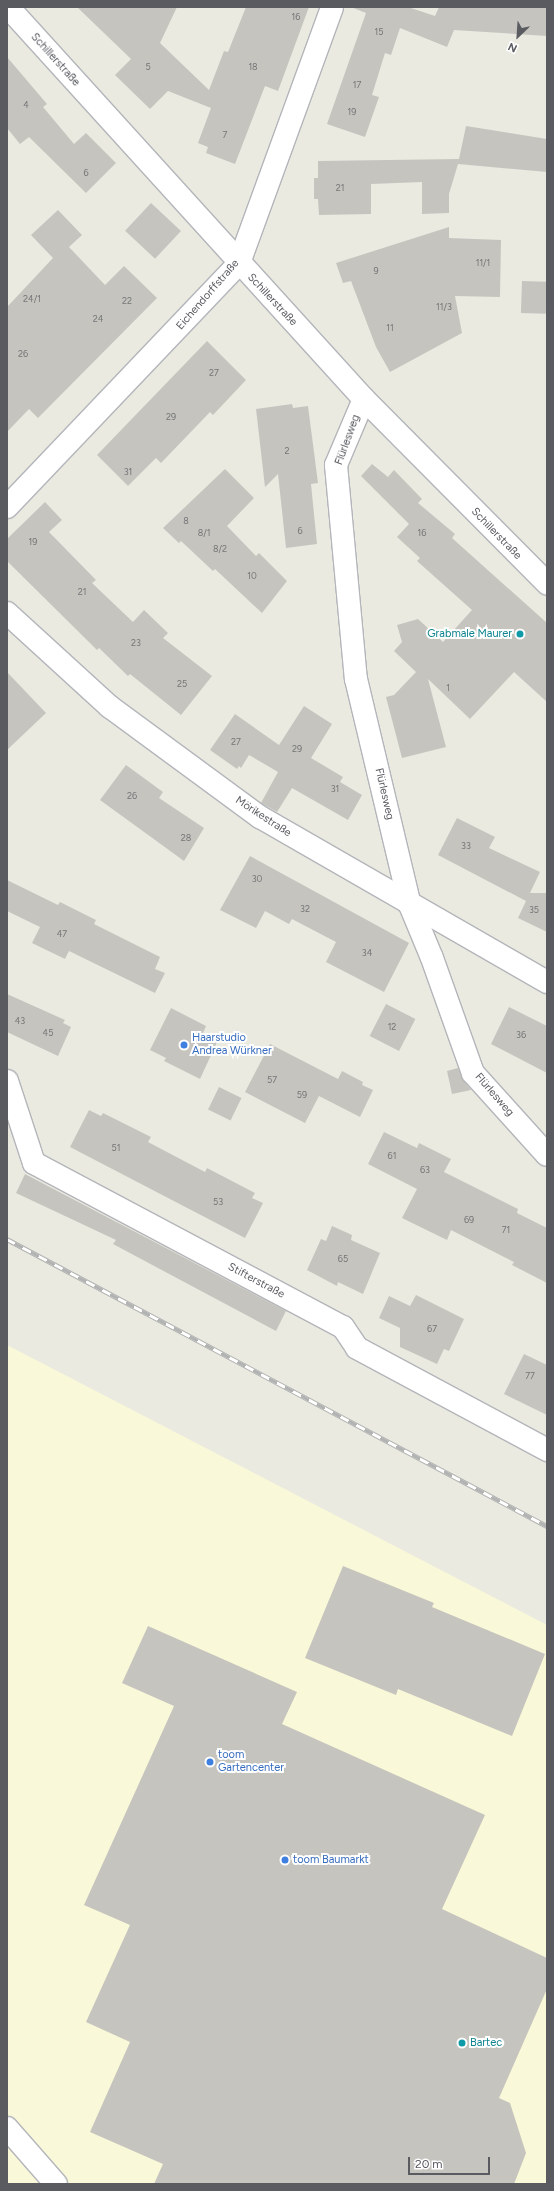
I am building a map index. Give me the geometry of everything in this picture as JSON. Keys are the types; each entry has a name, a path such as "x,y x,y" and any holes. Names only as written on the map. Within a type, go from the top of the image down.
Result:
{"street":[{"name":"Schillerstraße","path":"8,7 364,399 547,583"},
{"name":"Eichendorffstraße","path":"7,507 239,263 332,7"},
{"name":"Flürlesweg","path":"364,399 336,465 356,679 410,905 432,958 474,1073 547,1155"},
{"name":"Mörikestraße","path":"7,613 110,707 254,812 410,905 547,982"},
{"name":"Stifterstraße","path":"7,1081 34,1163 343,1327 357,1348 547,1450"},
{"path":"7,2128 56,2184"}],"shaded area":[{"path":"7,1345 547,1625 547,2184 7,2184"}],"building":[{"path":"77,7 177,7 160,43 209,90 224,51 228,52 246,7 309,7 278,91 265,86 235,164 206,153 208,147 198,143 211,108 168,91 150,109 115,75 131,59"},
{"path":"351,7 408,7 435,16 439,7 547,7 547,36 454,30 447,47 400,28 391,55 385,53 372,95 379,97 365,137 327,124 366,13"},
{"path":"7,57 47,104 43,107 74,144 86,133 116,163 86,193 29,137 20,144 7,128"},
{"path":"466,126 547,139 547,172 458,164 449,194 449,213 422,214 422,182 371,184 371,214 319,215 318,199 314,199 314,178 318,178 318,161 459,159"},
{"path":"151,203 181,231 155,259 125,231"},
{"path":"58,210 82,235 69,247 105,285 124,266 157,298 38,418 29,409 7,432 7,307 53,258 31,235"},
{"path":"449,227 449,238 501,240 500,297 455,296 462,333 390,372 376,347 351,281 343,283 336,263"},
{"path":"522,281 547,282 546,314 521,313"},
{"path":"207,341 246,380 213,415 210,412 161,463 156,458 128,486 97,455"},
{"path":"292,404 293,408 308,406 318,483 311,484 317,544 286,548 278,474 265,487 256,409"},
{"path":"372,464 388,477 394,470 422,499 418,503 455,534 452,538 547,623 547,702 514,672 470,719 428,679 446,747 402,758 386,697 394,695 416,672 394,651 402,642 397,625 418,619 443,642 472,610 417,561 420,558 397,537 409,524 361,476"},
{"path":"225,469 254,498 227,526 256,556 259,553 287,581 262,613 215,569 213,571 181,541 179,543 163,528"},
{"path":"45,502 62,520 49,532 96,580 92,583 133,622 144,610 168,633 163,638 212,676 181,715 130,674 128,676 99,648 97,650 7,561 7,539"},
{"path":"7,672 46,713 7,750"},
{"path":"304,706 332,724 311,758 343,777 340,782 362,795 348,820 292,788 277,812 261,803 278,772 249,755 241,768 239,766 237,769 210,750 235,714 279,745"},
{"path":"126,765 163,792 159,798 204,828 184,861 100,800"},
{"path":"457,818 495,837 489,848 540,872 530,893 547,893 547,932 518,918 526,901 438,855"},
{"path":"250,856 409,943 384,992 326,962 336,942 292,919 289,924 265,911 256,928 220,910"},
{"path":"7,880 58,905 60,902 96,920 94,924 160,957 155,969 165,973 155,993 69,951 65,959 32,943 40,927 7,911"},
{"path":"7,994 65,1020 63,1023 71,1027 58,1056 7,1032"},
{"path":"386,1004 415,1019 399,1051 370,1036"},
{"path":"509,1007 547,1026 547,1073 491,1044"},
{"name":"Haarstudio Andrea Würkner","path":"171,1008 206,1026 203,1033 218,1040 200,1079 164,1061 166,1058 150,1050"},
{"path":"270,1044 338,1079 342,1071 363,1082 362,1085 373,1090 360,1117 319,1096 305,1123 245,1092"},
{"path":"458,1068 464,1081 471,1090 452,1094 447,1071"},
{"path":"219,1087 241,1098 231,1120 208,1109"},
{"path":"89,1110 101,1116 103,1113 151,1137 148,1142 205,1172 207,1168 255,1193 252,1198 263,1203 245,1238 70,1147"},
{"path":"384,1132 417,1148 419,1143 451,1159 444,1172 518,1209 517,1213 547,1228 547,1283 512,1265 514,1262 451,1230 447,1240 402,1218 417,1189 368,1164"},
{"path":"25,1174 286,1311 276,1331 113,1244 116,1240 16,1193"},
{"path":"332,1226 352,1235 351,1240 380,1253 363,1294 338,1282 337,1286 307,1270 321,1239 326,1241"},
{"path":"416,1295 464,1319 449,1351 444,1349 437,1364 400,1347 400,1328 379,1318 389,1296 410,1306"},
{"path":"524,1354 547,1365 547,1415 504,1394"},
{"path":"343,1566 434,1603 432,1607 545,1654 512,1736 398,1689 396,1695 305,1658"},
{"name":"toom Baumarkt","path":"148,1626 297,1692 282,1724 485,1815 442,1909 547,1958 547,1989 499,2098 510,2103 526,2153 514,2184 154,2184 163,2164 90,2132 130,2042 86,2022 130,1925 84,1905 174,1706 122,1683"}],"railway":[{"path":"7,1239 547,1526"}],"place":[{"name":"Grabmale Maurer","path":"520,634"},
{"name":"Haarstudio Andrea Würkner","path":"184,1045"},
{"name":"toom Gartencenter","path":"210,1762"},
{"name":"toom Baumarkt","path":"285,1860"},
{"name":"Bartec","path":"462,2043"}]}
